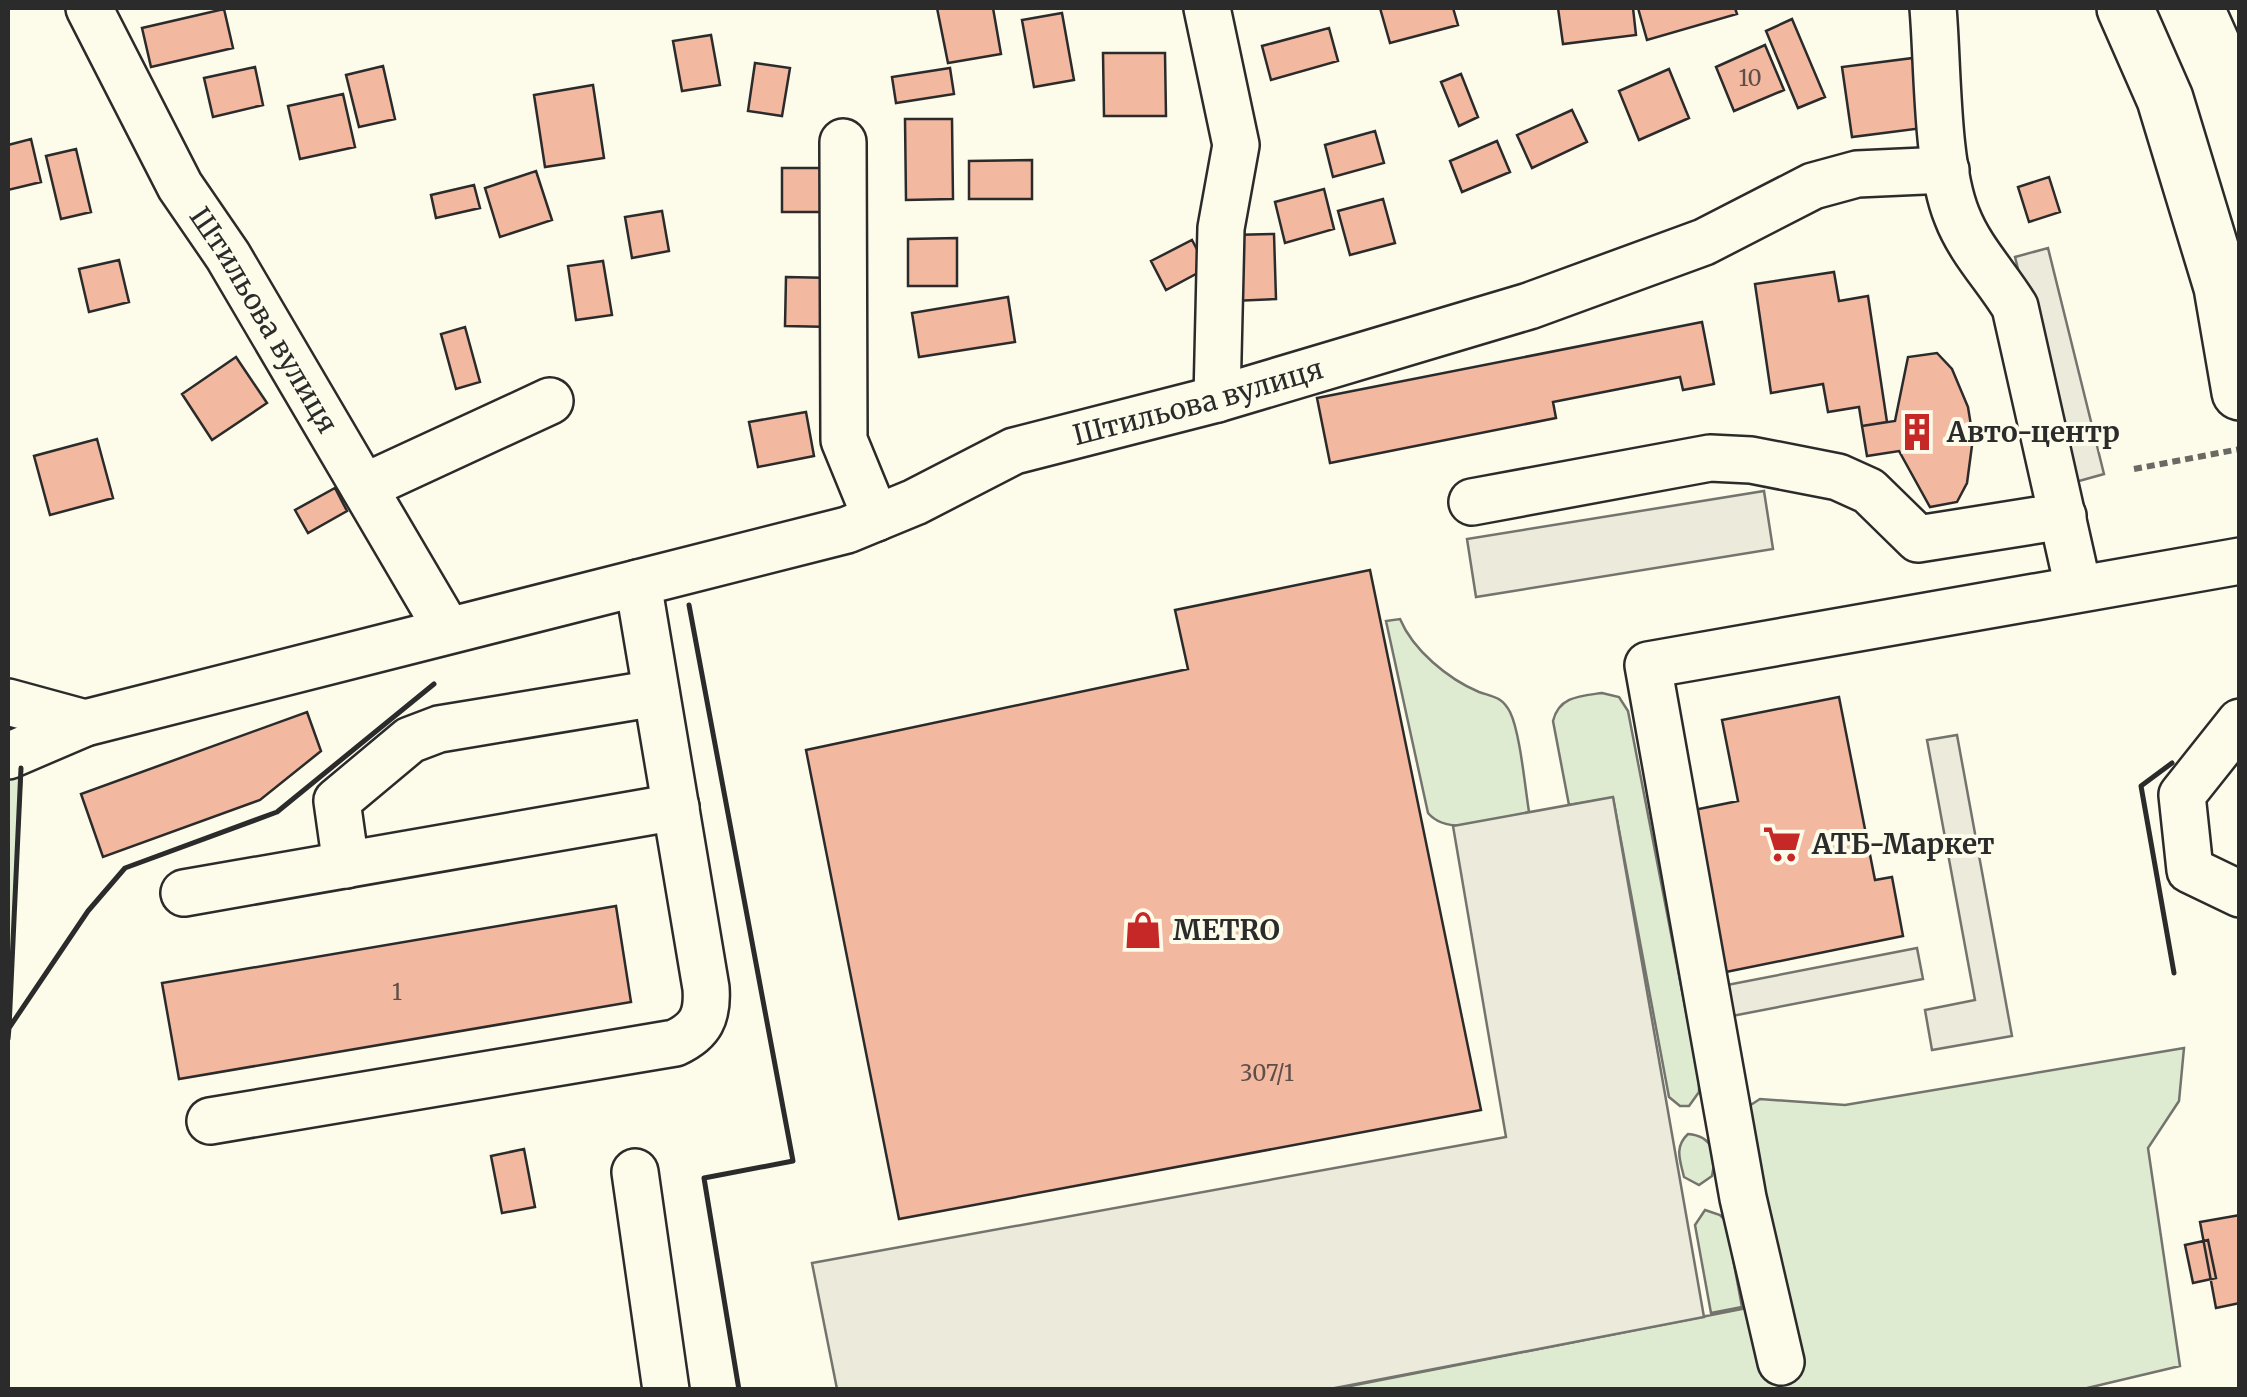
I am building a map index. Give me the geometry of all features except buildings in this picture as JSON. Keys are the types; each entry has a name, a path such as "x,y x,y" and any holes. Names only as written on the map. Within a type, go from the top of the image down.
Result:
{"main road":[{"path":"2125,8 2164,99 2222,287 2240,392"}],"street":[{"name":"Штильова вулиця","path":"89,8 180,186 228,256 447,629"},
{"path":"1207,8 1236,146 1221,228 1217,399"},
{"path":"1933,8 1946,170 1956,214 1968,240 2015,308 2078,587"},
{"path":"842,142 844,440 876,518"},
{"name":"Штильова вулиця","path":"8,756 85,723 847,530 915,502 1014,450 1217,399 1529,306 1704,242 1813,186 1857,174 1946,170"},
{"path":"364,487 550,401"},
{"path":"1472,502 1710,458 1797,466 1838,477 1869,492 1918,539 2062,516"},
{"path":"1781,1362 1743,1198 1648,665 2240,561"},
{"path":"210,1120 675,1043 691,1036 702,1024 708,1006 706,988 638,584"},
{"path":"346,865 337,801 410,740 440,729 656,693"},
{"path":"8,702 85,723"},
{"path":"2240,722 2182,795 2190,870 2240,894"},
{"path":"184,893 676,807"},
{"path":"635,1172 666,1390"}],"path":[{"path":"2134,470 2240,449"}],"green space":[{"path":"1400,619 1413,642 1444,671 1507,707 1517,733 1529,812 1462,826 1437,821 1428,813 1386,621"},
{"path":"1602,693 1619,697 1628,711 1699,1079 1699,1092 1689,1106 1680,1106 1669,1097 1613,798 1569,805 1553,721 1566,702"},
{"path":"22,765 9,1028 8,1039 8,770"},
{"path":"2184,1048 2179,1101 2148,1148 2180,1366 2079,1390 1330,1390 1783,1301 1749,1106 1760,1099 1845,1105"},
{"path":"1688,1134 1708,1142 1713,1154 1712,1176 1699,1185 1684,1177 1681,1165 1680,1149"},
{"path":"1705,1210 1726,1221 1742,1307 1711,1313 1695,1225"}],"shaded area":[{"path":"2048,248 2104,474 2072,483 2015,257"},
{"path":"1764,491 1773,549 1476,597 1467,539"},
{"path":"1957,735 2012,1036 1932,1050 1925,1010 1975,1000 1927,740"},
{"path":"1613,797 1704,1317 1330,1389 837,1389 812,1263 1506,1137 1453,826"},
{"path":"1917,948 1923,979 1732,1016 1727,985"}],"tram line":[{"path":"2227,8 2240,37"}],"wall":[{"path":"689,605 793,1161 704,1178 739,1390"},
{"path":"8,1039 9,1028 88,911 125,868 277,812 434,684"},
{"path":"2172,763 2141,786 2174,973"},
{"path":"9,1028 21,768"}],"place":[{"name":"Авто-центр","path":"1917,432"},
{"name":"АТБ-Маркет","path":"1782,844"},
{"name":"METRO","path":"1143,930"}]}
